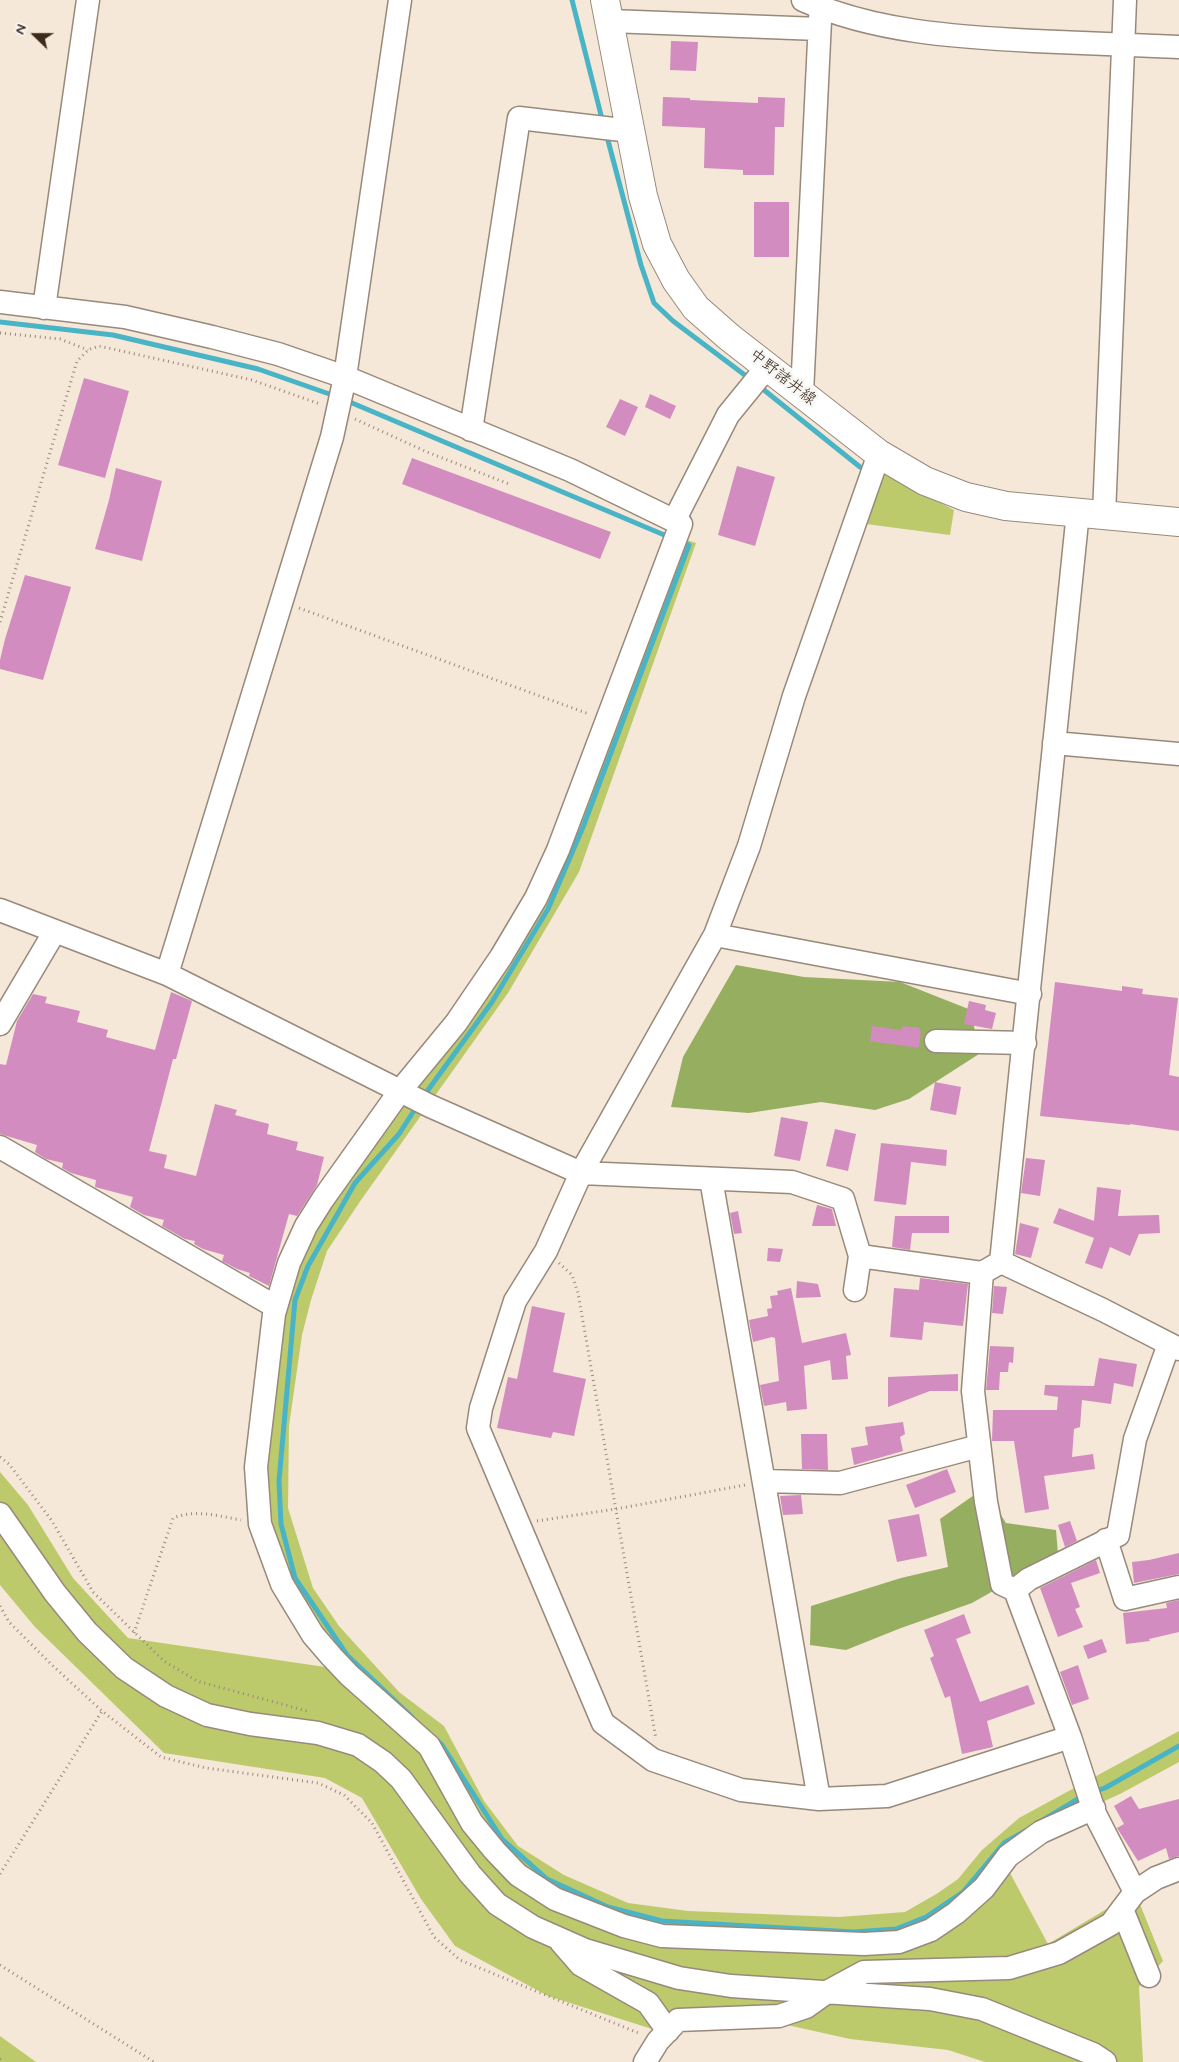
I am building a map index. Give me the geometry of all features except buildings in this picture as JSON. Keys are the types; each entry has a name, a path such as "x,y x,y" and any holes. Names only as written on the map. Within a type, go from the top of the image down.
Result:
{"main road":[{"name":"中野諸井線","path":"608,11 643,196 656,244 676,280 696,308 729,337 879,454 925,481 966,497 1006,506 1179,522"}],"street":[{"path":"44,308 88,0"},
{"path":"167,974 332,437 345,377 400,0"},
{"path":"1125,0 1091,514 1054,743 1025,1044 973,1391 986,1502 1002,1584 1016,1590 1129,1900 1149,1976"},
{"path":"802,393 816,9"},
{"path":"608,11 816,9 899,28 980,38 1179,47"},
{"path":"472,430 519,118 631,131"},
{"path":"0,302 125,317 212,336 278,354 345,377 570,470 681,524 558,850 536,898 501,957 458,1020 402,1092 306,1226 289,1263 276,1307 256,1467 260,1524 282,1584 313,1635 349,1674 429,1746 472,1823 518,1875 555,1898 624,1926 662,1936 864,1944 899,1942 931,1930 956,1913 984,1888 1008,1856 1041,1832 1094,1808"},
{"path":"674,521 728,416 767,367"},
{"path":"879,454 794,696 749,846 714,935 581,1173 546,1251 515,1301 481,1408 478,1428 603,1723 653,1760 741,1790 820,1799 887,1796 1070,1736"},
{"path":"1054,743 1179,754"},
{"path":"0,910 167,974 430,1106 581,1173 792,1182 843,1199 860,1256 855,1290"},
{"path":"0,1024 54,931"},
{"path":"714,935 1030,994"},
{"path":"936,1041 1025,1044"},
{"path":"0,1148 276,1307"},
{"path":"711,1179 820,1799"},
{"path":"860,1256 991,1268 1102,1310 1174,1347 1135,1439 1118,1535 1029,1579 1016,1590"},
{"path":"764,1481 840,1483 979,1446"},
{"path":"0,1514 60,1599 87,1632 124,1668 166,1696 207,1715 250,1724 318,1733 358,1745 383,1762 401,1780 470,1874 497,1904 533,1927 585,1950 679,1978 731,1986 930,1999 982,2008 1093,2054 1105,2062"},
{"path":"1106,1540 1124,1599 1179,1587"},
{"path":"645,2062 663,2036 678,2020 779,2016 806,2007 827,1992 864,1972 1009,1968 1060,1953 1111,1924 1129,1900 1156,1878 1179,1869"},
{"path":"557,1937 581,1965 648,2003 663,2036"}],"path":[{"path":"0,333 60,339 88,350"},
{"path":"0,622 77,361 88,350 100,346 252,380 338,411 427,452 509,484"},
{"path":"282,602 607,721"},
{"path":"546,1251 572,1275 578,1293 658,1747 653,1760"},
{"path":"0,1457 9,1464 52,1521 93,1592 164,1661 197,1681 304,1709 310,1713"},
{"path":"519,1524 616,1509 764,1481"},
{"path":"134,1633 173,1518 185,1513 204,1513 260,1524"},
{"path":"0,1606 16,1629 52,1665 102,1711 161,1757 206,1768 318,1783 344,1795 372,1823 434,1937 460,1960 663,2036"},
{"path":"0,1874 102,1711"},
{"path":"0,1965 154,2062"},
{"path":"0,2059 4,2062"}],"green space":[{"path":"883,472 954,510 950,535 866,524"},
{"path":"677,537 696,543 579,872 508,993 327,1251 302,1335 289,1426 288,1508 313,1588 339,1626 399,1692 444,1726 484,1801 518,1846 564,1875 628,1903 688,1911 839,1917 905,1912 958,1879 982,1850 1019,1818 1179,1731 1179,1762 1120,1794 1040,1830 1008,1856 989,1880 966,1904 931,1930 905,1940 936,1936 1010,1873 1048,1944 1135,1892 1163,1961 1139,1987 1143,2062 985,2062 948,2050 850,2039 715,2009 682,2012 652,2029 548,1996 455,1946 421,1899 362,1798 325,1778 164,1753 35,1627 0,1585 0,1472 28,1505 73,1578 128,1638 332,1668 425,1757 478,1846 544,1903 681,1947 814,1952 889,1942 663,1933 631,1925 523,1878 472,1823 445,1773 421,1739 332,1657 282,1570 262,1528 257,1476 276,1307 289,1263 306,1226 397,1095 458,1020 550,878"},
{"path":"736,965 804,977 900,982 971,1010 979,1054 909,1099 875,1110 821,1102 749,1113 671,1107 683,1057"},
{"path":"984,1488 1006,1523 1056,1530 1058,1554 972,1603 846,1650 810,1645 811,1606 901,1578 948,1567 940,1519"},
{"path":"0,2036 36,2062 0,2062"}],"waterway":[{"path":"572,0 603,123"},
{"path":"606,133 641,265 654,303 673,321 750,379"},
{"path":"0,322 113,335 258,369 335,396"},
{"path":"759,386 860,467"},
{"path":"345,400 669,537"},
{"path":"423,1097 492,1002 548,909 583,827 689,545 679,541"},
{"path":"412,1717 347,1655 295,1578 281,1524 279,1481 295,1300 308,1266 355,1183 399,1134 417,1106"},
{"path":"437,1740 502,1839 547,1879 608,1907 662,1921 854,1932 896,1929 926,1917 963,1892 1004,1843 1025,1831"},
{"path":"1093,1792 1105,1788 1179,1746"},
{"path":"1043,1820 1083,1796"}]}
